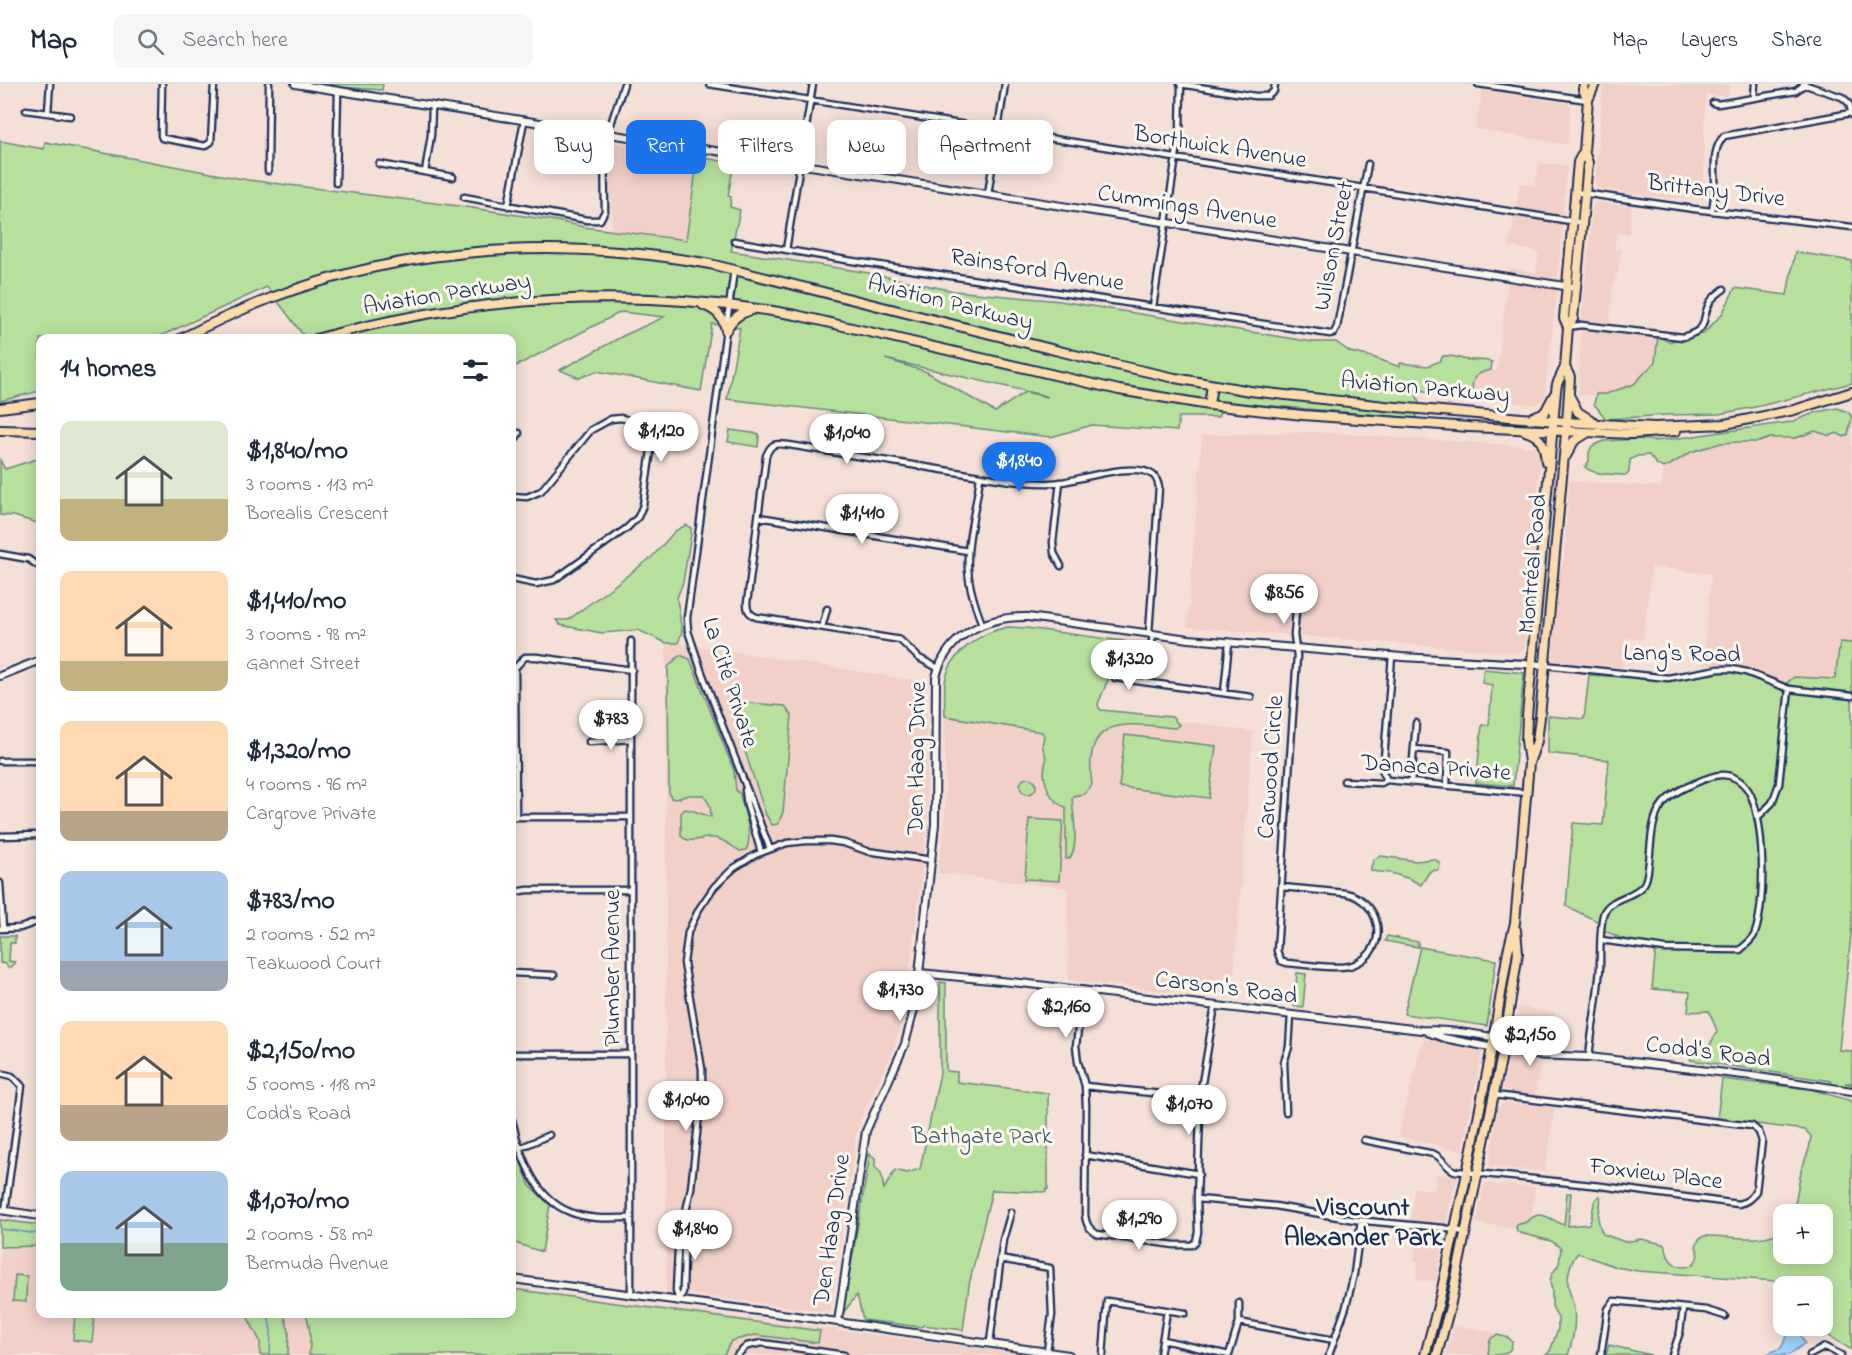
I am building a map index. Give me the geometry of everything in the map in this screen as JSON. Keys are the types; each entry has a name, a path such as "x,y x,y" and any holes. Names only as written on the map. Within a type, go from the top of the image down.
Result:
{"main road":[{"name":"Montréal Road","path":"1584,84 1583,88 1588,100"},
{"name":"Montréal Road","path":"1425,1355 1467,1173 1515,922 1529,763 1526,741 1552,431 1557,384 1565,368 1568,327 1573,319 1577,288 1588,163 1584,151 1588,100 1594,84"},
{"name":"Montréal Road","path":"1568,327 1564,318 1572,222 1578,162 1584,151"},
{"name":"Aviation Parkway","path":"191,334 251,306 323,280 379,266 447,254 508,249 576,248 661,256 734,270 1099,361 1212,385 1305,398 1553,421 1671,427 1725,424"},
{"name":"Aviation Parkway","path":"336,334 447,310 511,303 594,298 696,302 759,309 819,320 1119,390 1209,405 1357,419 1552,431 1632,434 1725,424 1794,410 1852,392"},
{"path":"696,302 719,314 726,330"},
{"path":"726,330 737,316 759,309"},
{"name":"Montréal Road","path":"1529,763 1537,741 1563,466 1570,377 1565,368"},
{"path":"1209,405 1212,385"},
{"path":"1524,418 1539,416 1545,412 1556,391"},
{"path":"1569,394 1578,412 1598,424"},
{"path":"0,408 36,404"},
{"path":"1512,427 1532,433 1541,440 1545,450 1548,483"},
{"path":"0,430 36,431"},
{"path":"1563,466 1574,441 1590,432"},
{"name":"Montréal Road","path":"1437,1355 1450,1307 1505,1041 1518,953 1515,922"}],"street":[{"path":"48,112 50,84"},
{"path":"162,84 162,138 206,146 211,142 214,84"},
{"path":"268,171 269,84"},
{"name":"Cummings Avenue","path":"294,84 534,122"},
{"path":"612,120 624,84"},
{"name":"Borthwick Avenue","path":"710,84 935,120"},
{"path":"808,120 813,84"},
{"path":"999,120 1005,84"},
{"path":"1153,307 1180,131 1181,84 1268,96 1274,91 1275,84"},
{"path":"1478,84 1588,100"},
{"path":"1754,97 1755,84"},
{"path":"1712,211 1716,167 1714,155 1724,136 1851,114 1849,103 1842,97 1804,84 1796,90 1713,103"},
{"path":"336,183 338,91"},
{"path":"425,172 431,135 432,106"},
{"path":"26,110 70,116"},
{"path":"508,206 524,121"},
{"name":"Cummings Avenue","path":"614,134 718,151"},
{"name":"Borthwick Avenue","path":"1053,139 1583,224"},
{"path":"379,164 453,177"},
{"name":"Wilson Street","path":"1334,333 1353,253 1368,164"},
{"name":"Cummings Avenue","path":"815,167 1577,288"},
{"path":"464,197 598,221 605,212 604,174"},
{"path":"786,250 799,174"},
{"path":"988,194 991,174"},
{"name":"Brittany Drive","path":"1575,192 1852,227"},
{"name":"Rainsford Avenue","path":"734,241 1322,334 1334,333"},
{"name":"La Cité Private","path":"734,270 687,618 688,631 701,670 770,849"},
{"path":"1568,327 1581,325 1683,337 1701,330 1712,299 1724,289"},
{"path":"516,496 527,497 541,490 591,430 603,422 621,418 641,423 649,429 653,437 643,506 638,517 627,528 554,580 536,584 516,580"},
{"path":"516,438 519,434"},
{"path":"938,668 919,658 900,640 756,617 750,613 747,609 766,456 769,448 777,444 1011,481 1060,482 1132,470 1148,472 1157,480 1159,487 1146,682"},
{"path":"980,476 968,551 968,569 971,591 982,624"},
{"path":"1060,482 1053,542 1054,553 1061,566"},
{"path":"759,517 968,551"},
{"path":"0,554 28,559 36,564"},
{"name":"Carwood Circle","path":"1282,887 1352,894 1371,907 1378,925 1375,944 1370,952 1356,964 1346,968 1287,963 1281,961 1277,951 1298,648 1294,634 1297,599"},
{"path":"822,627 827,609"},
{"name":"Den Haag Drive","path":"838,1322 866,1131 905,1044 916,1002 935,816 935,698 938,668 955,643 967,632 982,624 1004,618 1028,617 1189,639 1544,666"},
{"name":"Plumber Avenue","path":"631,641 631,1295"},
{"path":"1224,693 1229,642"},
{"path":"1387,780 1383,772 1392,656"},
{"path":"516,667 525,657 537,657 632,670"},
{"path":"0,676 36,662"},
{"name":"Lang's Road","path":"1544,666 1668,678 1719,669 1732,669 1790,689 1852,696"},
{"path":"1115,678 1251,697"},
{"path":"1758,818 1772,803 1779,784 1790,689"},
{"path":"1411,783 1416,723"},
{"path":"589,742 631,739"},
{"path":"1414,749 1448,752 1447,786"},
{"path":"0,761 36,761"},
{"path":"1588,1057 1603,915 1611,903 1634,892 1644,884 1657,810 1670,795 1702,780 1721,775 1736,777 1748,790 1758,818 1762,867 1761,898 1755,936 1740,950 1665,949 1601,940"},
{"name":"Danaca Private","path":"1344,781 1381,783 1387,780 1527,793"},
{"name":"La Cité Private","path":"744,784 747,805 761,852"},
{"path":"516,817 630,817"},
{"path":"0,836 36,835"},
{"path":"679,1300 676,1291 679,1229 685,1216 691,1188 702,1079 700,1054 684,967 686,939 696,914 714,887 734,868 761,852 794,842 844,843 867,852 932,860"},
{"path":"0,883 1,928 20,928 36,922"},
{"path":"516,892 631,890"},
{"path":"516,973 554,975"},
{"name":"Carson's Road","path":"920,973 1421,1030 1446,1030 1494,1038"},
{"path":"1083,990 1076,1046 1085,1086 1086,1225 1097,1234 1174,1245 1192,1245 1196,1241 1198,1232 1197,1199 1202,1089 1215,1006"},
{"path":"1286,1112 1284,1062 1289,1047 1291,1015"},
{"name":"Carson's Road","path":"1421,1030 1444,1038 1492,1048"},
{"name":"Codd's Road","path":"1494,1038 1560,1055"},
{"name":"Codd's Road","path":"1492,1048 1530,1055 1588,1057 1752,1076 1852,1091"},
{"path":"516,1054 631,1054"},
{"path":"0,1073 12,1076 22,1086 3,1210 36,1215"},
{"path":"1085,1086 1202,1100"},
{"name":"Foxview Place","path":"1467,1173 1601,1186 1738,1204 1752,1198 1756,1191 1762,1141 1760,1132 1752,1126 1494,1095"},
{"path":"516,1134 537,1186 545,1197 569,1212 582,1216 630,1218"},
{"path":"520,1148 549,1135"},
{"path":"1364,1140 1434,1154 1449,1169 1467,1173"},
{"path":"1085,1155 1199,1174"},
{"path":"1197,1199 1275,1206 1361,1220 1465,1232"},
{"path":"990,1342 1003,1240 1011,1212"},
{"path":"1329,1355 1346,1307 1354,1274 1361,1220"},
{"path":"1000,1259 1050,1268 1052,1315 1047,1351"},
{"path":"516,1280 990,1342 1070,1355"},
{"path":"1103,1355 1107,1301 1185,1312"},
{"path":"1601,1355 1608,1309 1614,1301 1706,1310 1725,1316"},
{"path":"1163,1340 1229,1355 1239,1322 1239,1303"},
{"path":"1672,1355 1680,1332 1683,1308"},
{"path":"1160,1355 1167,1311"},
{"path":"1239,1322 1334,1340"},
{"path":"736,1355 747,1346 762,1343 844,1355"},
{"path":"1810,1355 1825,1347 1841,1355"}],"shaded area":[{"path":"1603,84 1730,84 1728,96 1706,95 1704,198 1665,198 1598,188 1595,182"},
{"path":"1482,89 1571,104 1568,145 1476,129"},
{"path":"614,143 626,145 626,174 696,174 686,241 612,230 610,174 614,174"},
{"path":"1539,163 1567,165 1557,292 1544,401 1536,405 1470,397 1473,370 1497,371 1509,268 1536,273 1539,252 1509,246 1520,183 1535,185"},
{"path":"1596,202 1632,206 1629,234 1617,233 1614,249 1621,250 1613,286 1611,331 1658,336 1655,362 1634,384 1606,394 1578,396 1582,314 1593,206"},
{"path":"1852,414 1852,643 1840,642 1835,679 1794,677 1787,683 1737,665 1703,665 1711,574 1652,567 1643,640 1625,638 1622,667 1557,661 1553,657 1559,572 1564,559 1569,481 1661,487 1666,451"},
{"path":"1313,432 1541,447 1524,649 1520,653 1187,627 1202,435"},
{"path":"666,641 926,682 927,827 906,1003 894,1049 857,1130 830,1312 666,1291"},
{"path":"1097,708 1253,732 1232,998 1068,980 1067,888 937,873 945,828 945,716 1065,736"},
{"path":"1518,1007 1554,1012 1550,1044 1515,1036"},
{"path":"1423,1038 1482,1052 1462,1151 1398,1136"},
{"path":"1514,1059 1541,1063 1535,1097 1505,1090 1503,1087 1508,1064"},
{"path":"1505,1103 1555,1107 1545,1172 1489,1166 1497,1115 1501,1105"},
{"path":"1437,1174 1457,1177 1447,1217 1436,1281 1416,1280 1418,1261 1414,1261 1417,1231 1410,1229 1414,1188 1434,1190"},
{"path":"1485,1183 1535,1187 1530,1231 1476,1223"},
{"path":"0,1219 36,1224 36,1318 516,1318 516,1289 1030,1355 0,1355"},
{"path":"1455,1325 1495,1333 1490,1355 1445,1355"}],"green space":[{"path":"328,84 383,84 382,90"},
{"path":"0,141 44,149 45,142 248,180 459,206 584,227 686,240 696,174 706,174 706,158 718,160 718,174 732,174 728,196 731,197 730,207 740,210 731,251 869,273 954,291 1060,301 1313,342 1336,342 1350,352 1400,367 1400,363 1428,366 1440,361 1443,356 1492,362 1491,370 1474,379 1472,398 1468,402 1444,394 1424,391 1415,379 1411,380 1419,402 1416,418 1224,402 1218,417 1179,417 1177,431 1092,425 1051,437 727,399 740,328 712,324 701,391 597,371 579,378 560,370 664,317 621,312 516,366 516,334 302,334 267,287 165,334 36,334 36,392 0,401","holes":["885,359 1047,397 1025,392 995,412 927,372"]},
{"path":"1795,252 1852,261 1852,383 1719,414 1606,419 1594,404 1596,394 1606,394 1634,384 1655,362 1658,336 1669,342 1703,334 1722,314 1735,288 1787,295"},
{"path":"1837,408 1848,412 1852,417 1848,435 1844,437 1837,433 1830,436 1815,431 1796,438 1721,443 1691,452 1663,468 1656,464 1649,455 1637,456 1630,460 1627,475 1599,473 1585,467 1589,461 1592,446 1604,441 1639,439 1655,441 1687,437 1791,422 1817,412"},
{"path":"665,421 694,425 692,438 663,433"},
{"path":"730,430 759,434 758,447 728,442"},
{"path":"36,459 36,523 14,516 0,515 0,460 5,469"},
{"path":"686,525 691,528 691,534 683,582 677,598 682,632 678,643 666,643 638,630 602,633 560,625 556,620 568,620 652,557 675,531"},
{"path":"1008,627 1124,641 1098,704 1099,708 1172,717 1179,725 1175,728 1123,725 1110,728 1100,735 1094,746 1091,762 1092,785 1084,794 1073,796 1072,799 1075,839 1069,859 1066,859 1066,807 1053,798 1046,783 1044,773 1046,759 1042,732 945,716 945,683 953,662 977,639"},
{"path":"1840,642 1852,643 1852,925 1839,1050 1852,1051 1852,1083 1845,1083 1852,1084 1852,1088 1833,1086 1831,1081 1691,1060 1686,1051 1709,1047 1717,1031 1709,1011 1688,1012 1690,992 1652,989 1656,946 1623,939 1605,931 1597,921 1566,906 1573,823 1603,825 1609,760 1548,753 1548,716 1584,719 1589,675 1678,680 1717,671 1732,671 1746,674 1786,690 1787,683 1794,677 1835,679"},
{"path":"680,655 690,659 734,771 736,790 740,794 747,822 749,837 746,850 740,851 724,841 713,838 690,840 681,836 681,813 685,809 711,817 710,806 704,795 689,795 676,799 671,798 669,792 668,667"},
{"path":"1484,669 1524,673 1513,786 1476,783 1482,725 1489,725 1492,685 1482,683"},
{"path":"737,702 785,706 792,715 783,812 778,824 772,825 766,815 734,718 728,707"},
{"path":"1125,735 1216,746 1209,798 1119,787"},
{"path":"1028,778 1036,786 1028,794 1020,786"},
{"path":"1029,819 1063,821 1059,881 1025,879"},
{"path":"1381,856 1416,861 1434,859 1440,863 1440,866 1438,870 1430,871 1421,885 1391,873 1371,871 1374,859"},
{"path":"0,936 15,936 15,943 10,943 9,961 15,962 8,968 6,964 0,963"},
{"path":"1387,936 1418,942 1418,947 1385,941"},
{"path":"1420,947 1496,960 1487,1026 1404,1014"},
{"path":"1297,973 1306,974 1303,1007 1294,1006"},
{"name":"Bathgate Park","path":"940,982 946,983 946,1071 957,1072 957,1082 1048,1093 1048,1189 1046,1192 992,1190 969,1285 963,1330 863,1320 857,1295 843,1313 870,1154 875,1158 875,1167 881,1173 884,1189 895,1170 907,1173 920,1169 940,1073"},
{"path":"1722,1079 1810,1089 1852,1101 1852,1350 1829,1336 1833,1336 1833,1276 1773,1276 1773,1281 1638,1271 1616,1267 1578,1253 1568,1275 1575,1320 1568,1355 1546,1355 1550,1351 1558,1329 1558,1318 1552,1306 1550,1282 1559,1264 1561,1248 1551,1241 1520,1233 1516,1227 1537,1215 1546,1216 1564,1225 1567,1193 1571,1193 1568,1226 1589,1224 1594,1203 1600,1196 1598,1218 1603,1234 1625,1242 1641,1239 1663,1244 1666,1246 1668,1256 1679,1266 1685,1267 1696,1261 1698,1255 1696,1246 1699,1239 1704,1236 1756,1238 1773,1235 1773,1264 1833,1264 1833,1204 1795,1204 1811,1136 1805,1130 1717,1119"},
{"path":"516,1149 530,1186 550,1205 542,1252 516,1243"},
{"path":"0,1220 36,1224 36,1246 0,1247"},
{"path":"15,1275 27,1276 26,1302 13,1301"},
{"path":"516,1290 820,1331 818,1343 755,1335 731,1341 724,1355 309,1355 307,1318 516,1318"},
{"path":"75,1318 95,1318 92,1342 73,1340"},
{"path":"248,1318 285,1318 289,1331 288,1355 260,1355 260,1341"},
{"path":"1497,1335 1509,1338 1512,1342 1510,1350 1497,1355 1488,1355 1490,1341"},
{"path":"1609,1345 1651,1355 1606,1355"}],"water":[{"path":"1787,1336 1801,1336 1805,1343 1789,1355 1764,1355 1781,1348"}],"waterway":[{"path":"0,1229 36,1234"},
{"path":"269,1318 271,1331 270,1355"}],"district":[{"name":"Viscount Alexander Park","path":"1363,1224"}]}
